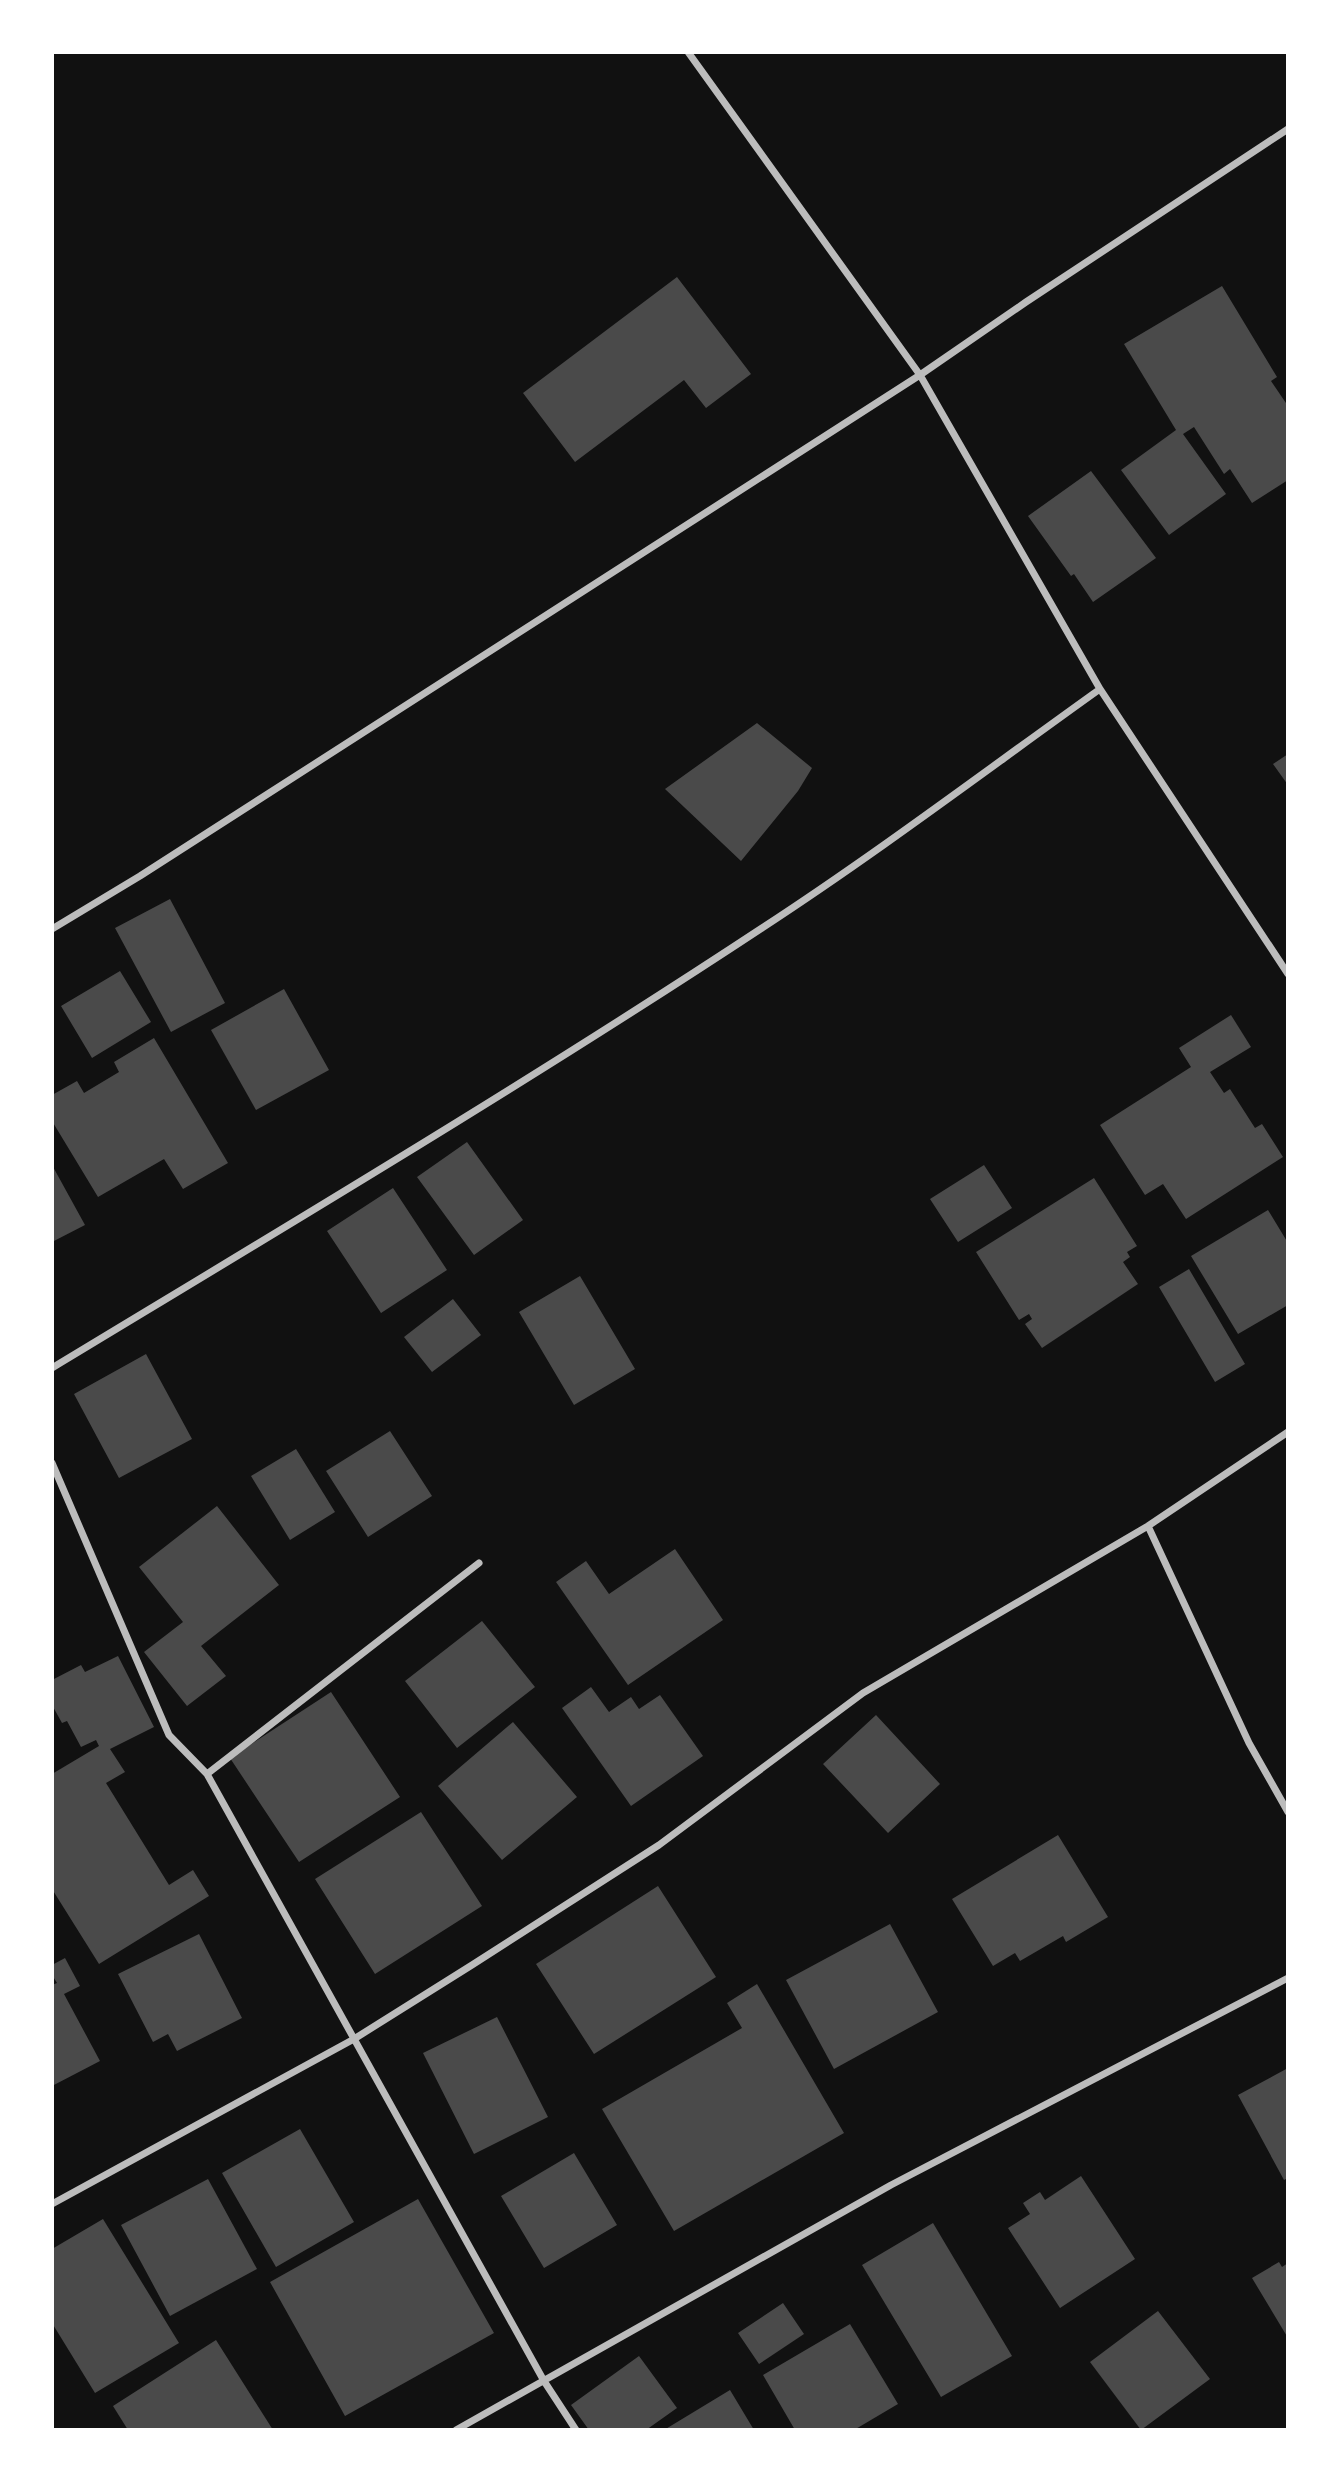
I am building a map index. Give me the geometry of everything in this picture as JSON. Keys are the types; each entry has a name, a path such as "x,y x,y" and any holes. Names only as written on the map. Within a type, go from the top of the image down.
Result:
{"street":[{"path":"688,52 919,375 1100,689 1287,974"},
{"path":"52,929 140,876 919,375 1287,129"},
{"path":"52,1368 424,1142 763,928 1100,689"},
{"path":"52,2204 354,2039 659,1845 863,1693 1148,1526 1287,1432"},
{"path":"52,1463 169,1735 207,1774 544,2381 576,2430"},
{"path":"1148,1526 1249,1743 1287,1812"},
{"path":"207,1774 479,1563"},
{"path":"456,2430 891,2185 1287,1978"}],"building":[{"path":"677,277 751,374 706,408 684,380 575,462 523,393"},
{"path":"1222,286 1277,377 1271,381 1288,406 1288,480 1252,503 1230,469 1224,474 1194,427 1183,434 1226,494 1169,535 1121,470 1176,430 1124,344"},
{"path":"1091,471 1156,558 1093,602 1028,516"},
{"path":"757,723 812,768 798,791 741,861 665,789"},
{"path":"1288,754 1288,785 1273,764"},
{"path":"170,899 225,1003 171,1032 115,928"},
{"path":"120,971 151,1022 92,1058 61,1006"},
{"path":"284,989 329,1070 256,1110 211,1030"},
{"path":"1231,1015 1251,1047 1210,1072 1224,1093 1230,1089 1255,1128 1262,1124 1283,1157 1186,1219 1163,1184 1145,1195 1100,1125 1191,1067 1179,1048"},
{"path":"154,1038 228,1163 183,1189 164,1159 98,1197 52,1121 52,1095 77,1081 84,1093 119,1072 114,1062"},
{"path":"467,1142 523,1220 474,1255 417,1177"},
{"path":"52,1165 85,1225 52,1242"},
{"path":"984,1165 1012,1208 958,1242 930,1199"},
{"path":"1094,1178 1137,1246 1127,1252 1130,1257 1123,1262 1138,1284 1042,1348 1025,1324 1032,1319 1029,1314 1019,1320 976,1252"},
{"path":"393,1188 447,1270 381,1313 327,1231"},
{"path":"1268,1210 1288,1243 1288,1305 1238,1334 1191,1256"},
{"path":"1189,1269 1245,1364 1215,1382 1159,1287"},
{"path":"580,1276 635,1369 574,1405 519,1312"},
{"path":"453,1299 481,1335 432,1372 404,1337"},
{"path":"146,1354 192,1439 119,1478 74,1394"},
{"path":"390,1431 432,1496 368,1537 326,1471"},
{"path":"296,1449 335,1512 290,1540 251,1476"},
{"path":"217,1506 279,1585 201,1646 226,1676 187,1706 144,1652 183,1622 139,1567"},
{"path":"675,1549 723,1620 628,1685 556,1582 586,1561 609,1594"},
{"path":"482,1621 535,1687 457,1748 405,1681"},
{"path":"118,1656 154,1727 110,1749 125,1772 106,1783 169,1885 193,1870 209,1896 99,1964 52,1889 52,1774 99,1746 96,1740 81,1747 67,1721 62,1723 52,1705 52,1680 81,1665 85,1672"},
{"path":"591,1687 609,1712 631,1697 639,1709 660,1695 703,1756 631,1806 562,1708"},
{"path":"331,1692 400,1797 299,1862 230,1758"},
{"path":"876,1715 940,1784 888,1833 823,1764"},
{"path":"513,1722 577,1797 502,1860 438,1786"},
{"path":"421,1812 482,1906 375,1974 315,1879"},
{"path":"1058,1835 1108,1917 1066,1942 1063,1936 1020,1961 1015,1953 993,1966 952,1899"},
{"path":"658,1886 716,1977 594,2054 536,1964"},
{"path":"890,1924 938,2012 834,2069 786,1980"},
{"path":"199,1934 242,2018 177,2051 168,2034 153,2042 118,1974"},
{"path":"65,1958 80,1986 64,1994 100,2061 52,2086 52,1985 57,1983 52,1975 52,1965"},
{"path":"757,1984 844,2133 674,2231 602,2109 742,2028 727,2003"},
{"path":"497,2017 548,2117 474,2154 423,2053"},
{"path":"1288,2068 1288,2178 1284,2180 1238,2095"},
{"path":"300,2129 354,2222 276,2267 222,2173"},
{"path":"574,2153 617,2225 544,2268 501,2196"},
{"path":"1081,2176 1135,2259 1060,2308 1008,2228 1030,2214 1023,2203 1040,2192 1045,2200"},
{"path":"208,2179 257,2269 170,2316 121,2225"},
{"path":"418,2199 494,2333 345,2416 270,2282"},
{"path":"103,2219 179,2343 95,2393 52,2323 52,2249"},
{"path":"933,2223 1012,2356 941,2397 862,2265"},
{"path":"1279,2262 1282,2267 1288,2263 1288,2338 1252,2278"},
{"path":"783,2303 804,2334 759,2364 738,2333"},
{"path":"1158,2311 1210,2379 1141,2430 1090,2362"},
{"path":"850,2324 898,2404 854,2430 795,2430 763,2375"},
{"path":"216,2340 273,2430 128,2430 113,2406"},
{"path":"639,2356 677,2408 646,2430 589,2430 571,2405"},
{"path":"730,2390 754,2430 664,2430"}]}
